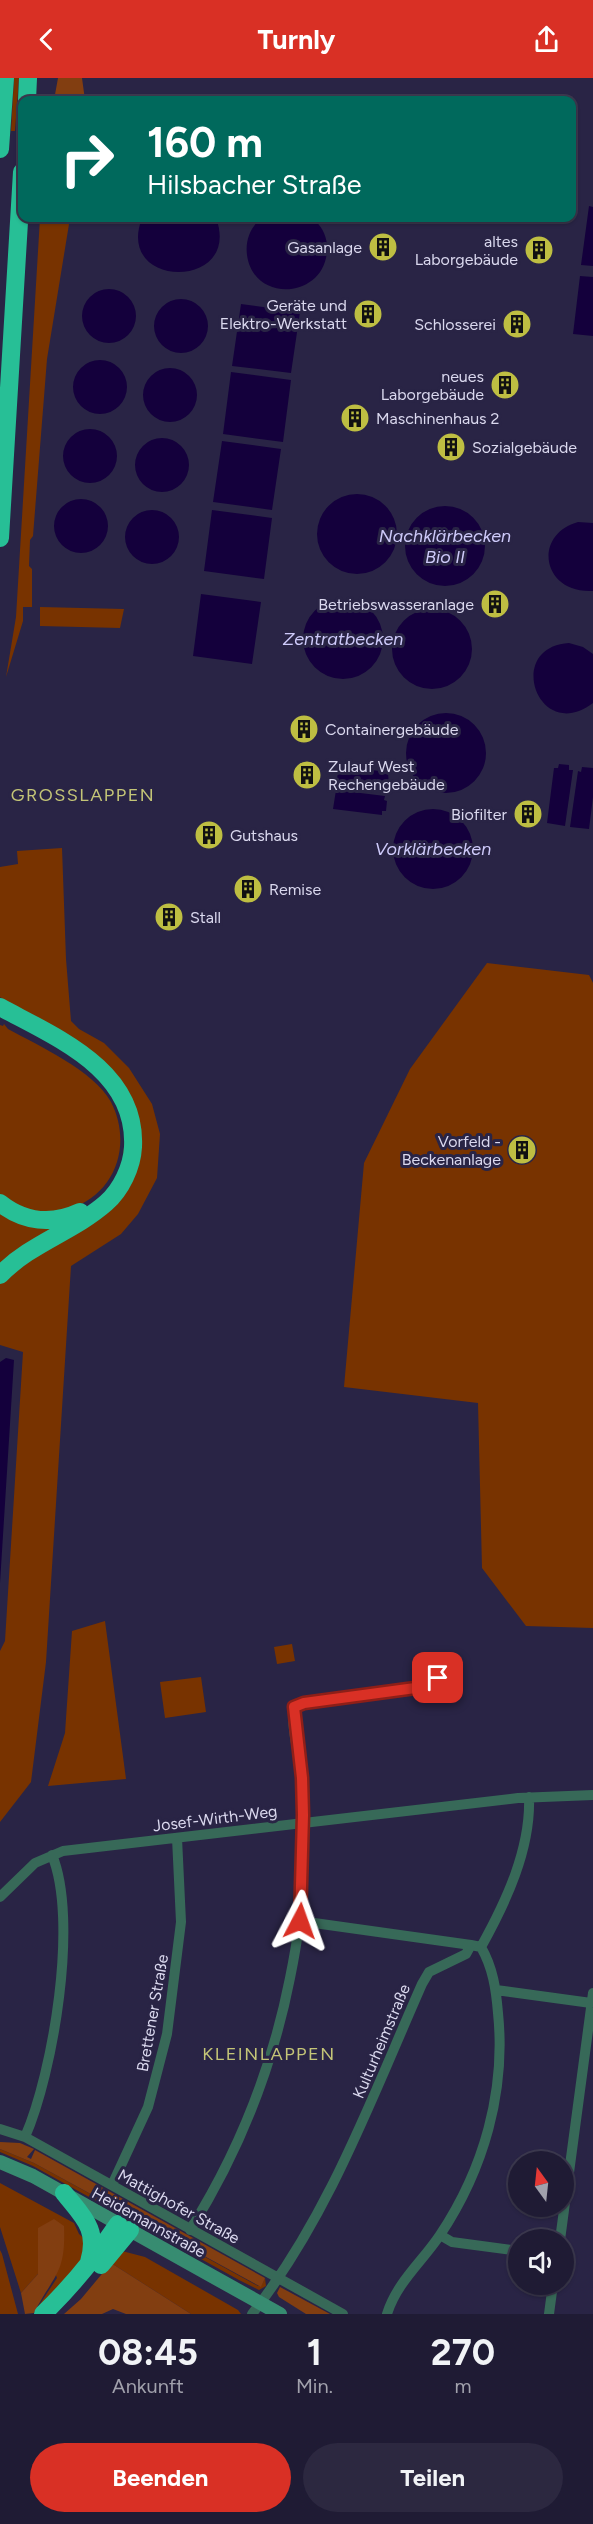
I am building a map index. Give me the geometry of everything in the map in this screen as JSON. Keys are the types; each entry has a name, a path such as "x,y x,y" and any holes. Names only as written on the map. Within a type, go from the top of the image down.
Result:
{"highway":[{"path":"0,149 5,78"},
{"path":"27,96 28,78"},
{"path":"0,538 19,222"},
{"path":"0,1007 47,1032 105,1073 115,1083 128,1107 134,1129 133,1158 124,1179 108,1201 83,1220 30,1250 0,1275"},
{"path":"0,1019 81,1065 110,1091 120,1109 125,1126 126,1147 122,1164 103,1197 92,1207 77,1214 55,1220 40,1220 14,1213 0,1203"},
{"path":"64,2193 89,2225 92,2234 91,2253 86,2269"},
{"path":"43,2314 124,2227"},
{"path":"55,2314 124,2227"}],"main road":[{"name":"Heidemannstraße","path":"0,2162 64,2193 124,2227 256,2308 280,2314"}],"street":[{"path":"190,2230 218,2184 258,2095 272,2057 286,1999 300,1921 303,1879 302,1778 294,1707 304,1703 430,1686 438,1678"},
{"name":"Josef-Wirth-Weg","path":"0,1897 35,1863 63,1851 529,1797 593,1795"},
{"name":"Kulturheimstraße","path":"256,2308 312,2224 338,2178 429,1972 466,1954 476,1946 502,1907 521,1855 529,1814 529,1797"},
{"name":"Brettener Straße","path":"112,2185 148,2107 166,2034 182,1922 177,1838"},
{"path":"25,2138 37,2102 50,2044 60,1978 62,1914 57,1869 52,1855"},
{"path":"300,1921 476,1946 489,1961 496,1990 500,2034 497,2096 490,2127 470,2182 440,2235 397,2290 387,2314"},
{"path":"439,1941 448,1951 445,1965"},
{"path":"496,1990 592,1998 561,2229"},
{"name":"Mattighofer Straße","path":"0,2129 25,2138 343,2314"},
{"path":"440,2235 452,2242 508,2250"},
{"path":"549,2314 552,2295"}],"shaded area":[{"path":"14,78 19,78 15,131 11,131"},
{"path":"58,78 82,78 84,96 55,96"},
{"path":"40,222 69,222 47,359 33,536 30,540 32,607 23,607 23,621 6,677 16,617"},
{"path":"40,607 124,609 120,628 40,626"},
{"path":"62,848 71,1021 79,1029 104,1043 129,1068 152,1104 160,1134 157,1178 138,1214 121,1234 71,1266 46,1662 31,1782 0,1822 0,1651 5,1641 23,1352 0,1345 0,1280 119,1193 129,1103 0,997 0,867 18,864 17,851"},
{"path":"487,963 589,975 593,983 593,1628 526,1626 482,1568 478,1403 344,1387 364,1163 410,1069"},
{"path":"4,1024 8,1029 49,1051 92,1079 111,1102 117,1118 120,1151 116,1166 108,1180 85,1202 52,1215 36,1213 0,1197 0,1025"},
{"path":"0,1209 60,1224 0,1269"},
{"path":"105,1621 126,1779 48,1786 65,1733 72,1631"},
{"path":"292,1644 295,1661 277,1664 274,1647"},
{"path":"201,1677 206,1712 165,1718 160,1682"},
{"path":"0,2142 20,2143 34,2149 27,2157 31,2159 35,2150 265,2278 261,2287 34,2163 0,2149"},
{"path":"0,2149 34,2163 258,2286 261,2286 265,2278 266,2286 259,2290 239,2280 33,2166 0,2152"},
{"path":"0,2183 74,2223 79,2234 85,2239 88,2253 57,2292 34,2313 57,2278 39,2228 38,2274 21,2293 0,2227"},
{"path":"54,2219 64,2226 61,2264 34,2313 25,2314 21,2293 38,2274 38,2228"},
{"path":"0,2250 2,2254 18,2314 0,2314"},
{"path":"122,2251 145,2257 238,2310 241,2314 191,2314 111,2263"},
{"path":"111,2263 191,2314 126,2314 113,2309 102,2314 64,2314 81,2299"},
{"path":"280,2287 330,2314 306,2314 279,2297 277,2293"}],"water":[{"path":"589,206 593,207 593,266 581,265"},
{"path":"141,222 216,222 219,242 212,258 197,269 179,272 160,269 146,258 138,242"},
{"path":"258,222 316,222 324,233 327,245 325,263 317,276 305,285 291,289 276,288 263,282 253,271 247,255 247,244"},
{"path":"580,276 593,277 593,336 573,334"},
{"path":"104,289 114,289 124,293 132,301 136,316 132,331 124,339 114,343 104,343 94,339 86,331 82,321 82,311 86,301 94,293"},
{"path":"176,299 186,299 196,303 204,311 208,326 204,341 196,349 186,353 176,353 166,349 158,341 154,331 154,321 158,311 166,303"},
{"path":"241,304 300,312 291,373 232,366"},
{"path":"95,360 105,360 115,364 123,372 127,387 123,402 115,410 105,414 95,414 85,410 77,402 73,392 73,382 77,372 85,364"},
{"path":"165,368 175,368 185,372 193,380 197,395 193,410 185,418 175,422 165,422 155,418 147,410 143,400 143,390 147,380 155,372"},
{"path":"231,372 291,380 283,442 223,434"},
{"path":"85,429 95,429 105,433 113,441 117,456 113,471 105,479 95,483 85,483 75,479 67,471 63,461 63,451 67,441 75,433"},
{"path":"157,438 167,438 177,442 185,450 189,465 185,480 177,488 167,492 157,492 147,488 139,480 135,470 135,460 139,450 147,442"},
{"path":"222,441 281,449 272,510 213,502"},
{"name":"Nachklärbecken Bio II","path":"349,494 365,494 386,505 397,526 397,542 386,563 365,574 349,574 335,568 323,556 317,542 317,526 323,512 335,500"},
{"path":"76,499 86,499 96,503 104,511 108,526 104,541 96,549 86,553 76,553 66,549 58,541 54,531 54,521 58,511 66,503"},
{"name":"Nachklärbecken Bio II","path":"437,506 453,506 474,517 485,538 485,554 474,575 453,586 437,586 423,580 411,568 405,554 405,538 411,524 423,512"},
{"path":"147,510 157,510 167,514 175,522 179,537 175,552 167,560 157,564 147,564 137,560 129,552 125,542 125,532 129,522 137,514"},
{"path":"212,510 272,518 264,579 204,571"},
{"path":"578,522 593,523 593,591 576,589 563,583 554,574 549,562 549,550 554,539 563,529"},
{"path":"201,594 261,602 252,664 193,656"},
{"name":"Zentratbecken","path":"335,599 351,599 372,610 383,631 383,647 372,668 351,679 335,679 321,673 309,661 303,647 303,631 309,617 321,605"},
{"name":"Nachklärbecken Bio II","path":"424,609 440,609 461,620 472,641 472,657 461,678 440,689 424,689 410,683 398,671 392,657 392,641 398,627 410,615"},
{"path":"569,643 583,647 593,654 593,703 574,713 557,712 544,704 536,690 534,675 538,660 549,648"},
{"path":"438,713 454,713 475,724 486,745 486,761 475,782 454,793 438,793 424,787 412,775 406,761 406,745 412,731 424,719"},
{"path":"559,764 569,765 569,770 573,770 565,826 547,823 554,768 558,768"},
{"path":"339,766 388,772 389,787 385,787 385,791 336,785"},
{"path":"582,767 593,768 593,797 589,829 570,827 578,771 581,772"},
{"path":"336,790 385,796 386,811 382,811 382,815 333,809"},
{"name":"Vorklärbecken","path":"425,809 441,809 462,820 473,841 473,857 462,878 441,889 425,889 411,883 399,871 393,857 393,841 399,827 411,815"},
{"path":"6,1358 14,1360 0,1583 0,1362"}],"place":[{"name":"Gasanlage","path":"383,247"},
{"name":"altes Laborgebäude","path":"539,250"},
{"name":"Geräte und Elektro-Werkstatt","path":"368,314"},
{"name":"Schlosserei","path":"517,324"},
{"name":"neues Laborgebäude","path":"505,385"},
{"name":"Maschinenhaus 2","path":"355,418"},
{"name":"Sozialgebäude","path":"451,447"},
{"name":"Betriebswasseranlage","path":"495,604"},
{"name":"Containergebäude","path":"304,729"},
{"name":"Zulauf West Rechengebäude","path":"307,775"},
{"name":"Biofilter","path":"528,814"},
{"name":"Gutshaus","path":"209,835"},
{"name":"Remise","path":"248,889"},
{"name":"Stall","path":"169,917"},
{"name":"Vorfeld - Beckenanlage","path":"522,1150"}],"district":[{"name":"GROSSLAPPEN","path":"83,795"},
{"name":"KLEINLAPPEN","path":"269,2054"}],"route":[{"path":"300,1921 303,1879 302,1778 292,1712 294,1707 297,1704 430,1686 438,1678"}]}
